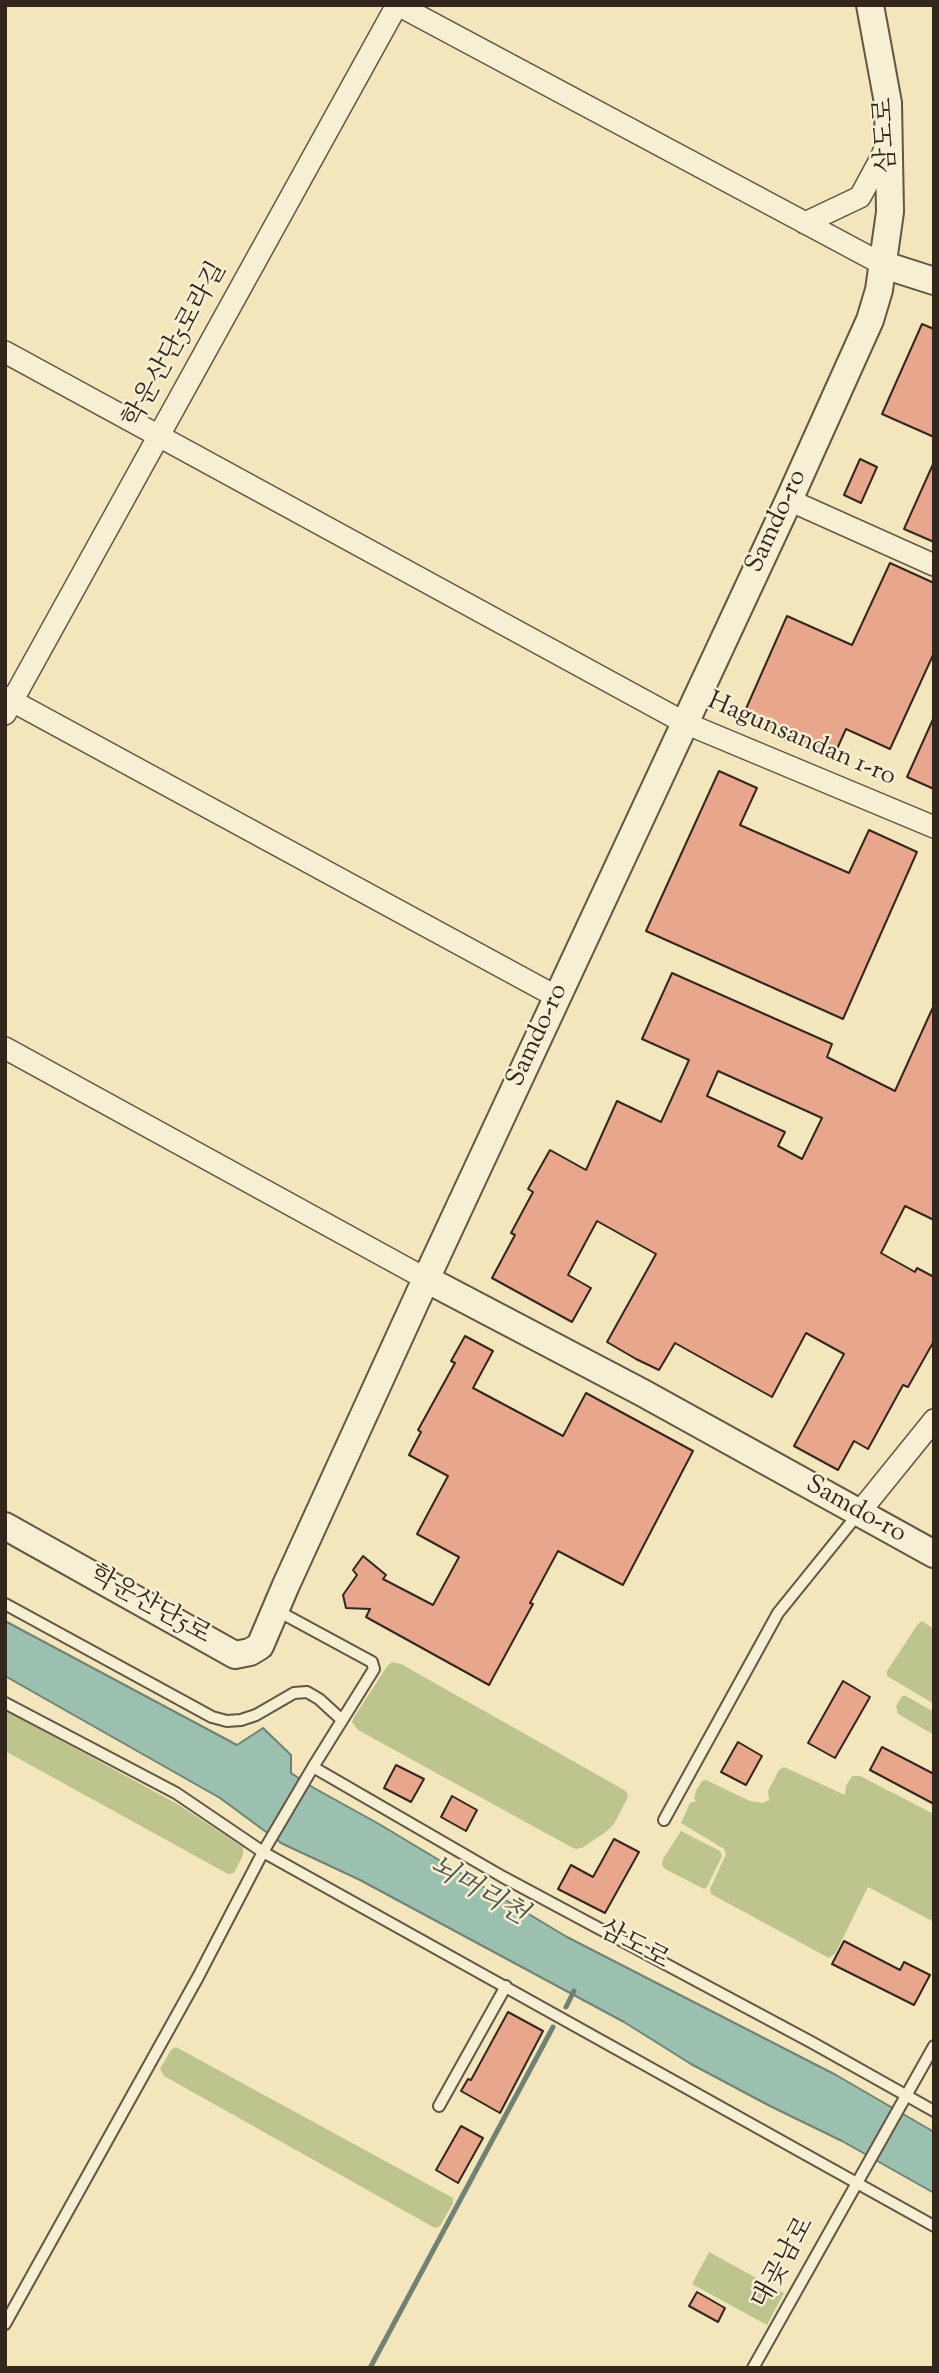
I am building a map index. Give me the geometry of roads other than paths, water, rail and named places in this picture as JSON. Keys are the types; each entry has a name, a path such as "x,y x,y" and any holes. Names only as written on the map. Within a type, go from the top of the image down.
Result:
{"street":[{"path":"398,5 884,265 934,281"},
{"name":"학운산단5로라길","path":"8,704 398,5"},
{"name":"삼도로","path":"870,5 884,79 890,137 890,212 884,265"},
{"path":"805,223 860,197 890,137"},
{"name":"Samdo-ro","path":"884,265 870,320 426,1279 643,1393 934,1554"},
{"name":"Hagunsandan 1-ro","path":"5,352 685,723 934,827"},
{"path":"789,499 934,565"},
{"path":"8,704 557,997"},
{"path":"5,1048 426,1279"},
{"name":"학운산단5로","path":"5,1526 235,1655 250,1652 260,1646 426,1279"},
{"path":"858,1514 934,1420"}],"lane":[{"path":"664,1820 778,1613 858,1514"},
{"path":"5,1604 212,1717 227,1721 241,1720 256,1715 294,1693 307,1692 342,1720"},
{"path":"5,2324 198,1977 265,1848 374,1669 372,1662 276,1610"},
{"path":"5,1703 176,1793 265,1848 506,1986 934,2226"},
{"name":"삼도로","path":"313,1767 492,1871 934,2111"},
{"path":"439,2106 506,1986"},
{"path":"907,2096 934,2046"},
{"name":"대곶남로","path":"753,2368 907,2096"}],"water":[{"name":"뇌머리천","path":"5,1621 237,1745 263,1728 291,1755 291,1773 314,1788 567,1937 836,2075 934,2132 934,2193 842,2141 691,2064 624,2022 360,1880 281,1843 220,1798 5,1676"}],"waterway":[{"path":"566,2007 574,1991"},
{"path":"370,2368 553,2027"}]}
